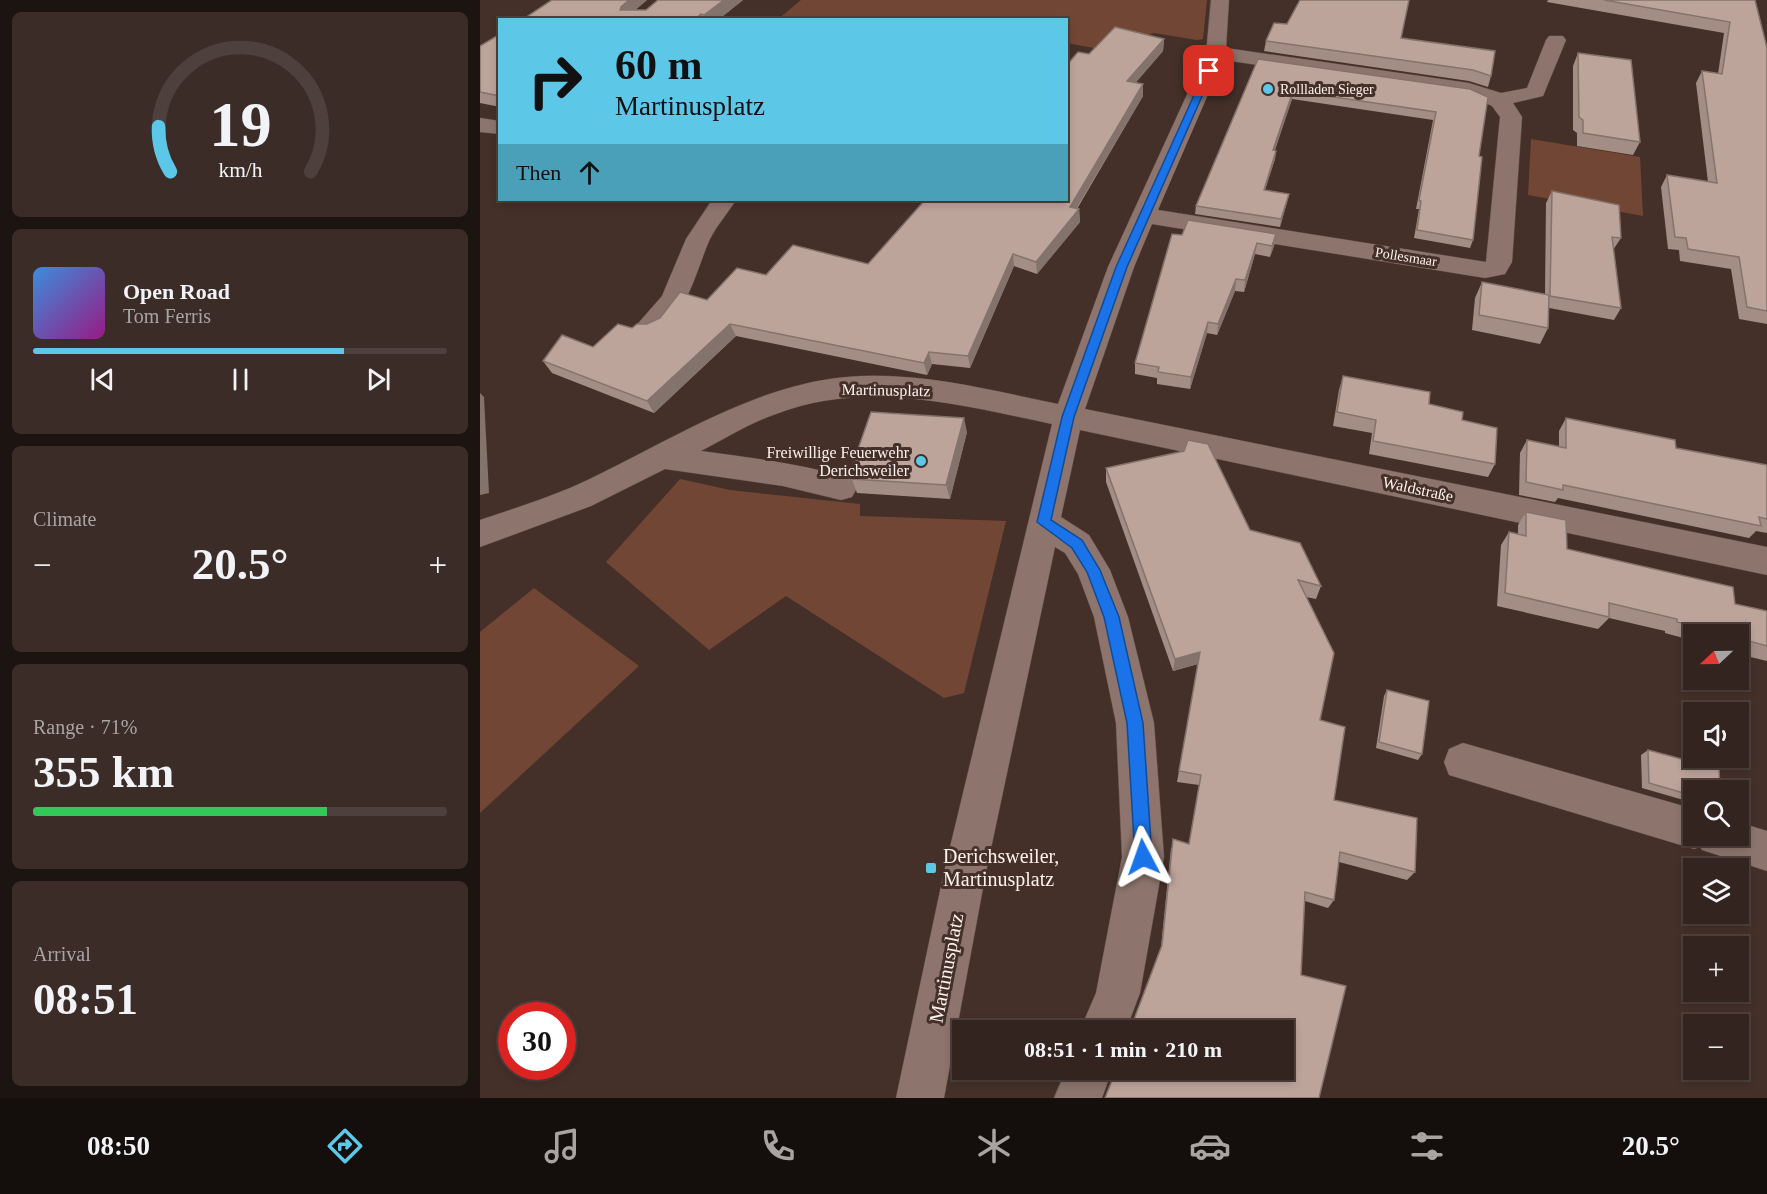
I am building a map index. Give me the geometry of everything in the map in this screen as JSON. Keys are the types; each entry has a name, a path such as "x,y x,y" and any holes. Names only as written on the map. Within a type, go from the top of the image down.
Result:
{"street":[{"path":"1068,417 1121,267 1194,108 1216,53 1220,0"},
{"path":"1216,53 1469,89 1499,100 1536,92 1556,40"},
{"name":"Pollesmaar","path":"1143,215 1485,270 1496,268 1499,262 1511,117 1507,107 1499,100"},
{"path":"648,328 663,315 674,300 698,239 723,201"},
{"name":"Martinusplatz","path":"480,534 580,497 763,407 791,398 844,387 931,390 1068,417 965,872 920,1098"},
{"name":"Waldstraße","path":"1068,417 1767,561"},
{"path":"665,457 783,474 841,488"},
{"path":"1044,522 1077,544 1094,570 1111,617 1135,723 1143,857 1118,993 1107,1020"},
{"path":"1463,762 1683,826"},
{"path":"1749,845 1767,850"},
{"path":"1078,1098 1085,1080"}],"shaded area":[{"path":"801,0 1207,0 1203,39 1154,33 1099,49 1068,43 1068,18 779,18"},
{"path":"1531,139 1640,157 1643,216 1528,195"},
{"path":"680,479 730,490 860,504 860,516 1006,521 964,693 944,698 786,596 709,650 606,562"},
{"path":"534,588 639,666 480,813 480,632"}],"building":[{"path":"552,0 629,0 620,10 646,10 658,0 724,0 696,18 525,18"},
{"path":"1300,0 1409,0 1401,38 1495,51 1491,76 1473,70 1266,41 1274,23 1287,24"},
{"path":"1604,0 1755,0 1767,48 1767,311 1747,307 1739,257 1688,249 1686,238 1675,237 1667,175 1717,183 1702,71 1722,74 1730,22"},
{"path":"1115,27 1164,39 1127,81 1143,84 1070,207 1079,209 1036,262 1013,254 968,356 929,352 924,363 730,324 647,401 543,361 562,335 593,347 618,324 632,328 637,324 647,324 660,318 680,292 707,300 737,268 766,275 793,245 868,264 924,201 1068,201 1068,64 1078,52 1089,54"},
{"path":"498,35 498,96 480,92 480,46"},
{"path":"1578,53 1631,60 1640,142 1583,133 1583,120 1579,117"},
{"path":"1258,59 1470,89 1488,97 1479,156 1482,157 1473,240 1417,230 1421,201 1419,200 1436,112 1293,91 1273,150 1276,151 1264,190 1289,194 1281,219 1196,206"},
{"path":"1552,191 1619,205 1621,238 1612,237 1621,308 1550,296"},
{"path":"1188,220 1276,234 1272,246 1257,243 1245,280 1236,279 1218,324 1208,322 1191,377 1158,372 1159,367 1135,363 1172,234 1182,235"},
{"path":"1482,282 1549,295 1548,328 1479,315"},
{"path":"1343,376 1430,392 1429,404 1463,412 1462,420 1497,428 1495,464 1373,441 1376,420 1337,412"},
{"path":"871,412 964,418 946,485 852,479 854,473 851,469"},
{"path":"1566,418 1675,440 1676,448 1767,465 1767,519 1759,517 1761,526 1563,485 1563,490 1526,482 1527,440 1566,448"},
{"path":"1188,440 1208,444 1250,530 1300,543 1321,586 1298,580 1334,653 1320,720 1345,727 1334,800 1417,818 1415,872 1340,852 1334,900 1305,892 1301,975 1346,986 1319,1098 1105,1098 1112,1080 1294,1080 1294,1020 1134,1020 1162,945 1173,839 1189,844 1201,775 1179,771 1200,652 1175,659 1106,468 1184,451"},
{"path":"1526,512 1566,520 1567,549 1733,587 1735,604 1767,611 1767,646 1749,641 1749,624 1685,624 1677,622 1677,619 1609,603 1609,617 1505,593 1509,532 1526,536"},
{"path":"1387,690 1429,701 1422,754 1379,742"},
{"path":"1648,750 1683,759 1683,768 1719,769 1720,780 1683,780 1683,793 1649,783"}],"place":[{"name":"Rollladen Sieger","path":"1268,89"},
{"name":"Freiwillige Feuerwehr Derichsweiler","path":"921,461"},
{"name":"Derichsweiler, Martinusplatz","path":"931,868"}],"route":[{"path":"1143,857 1135,723 1111,617 1094,570 1077,544 1044,522 1068,417 1121,267 1209,71"}]}
